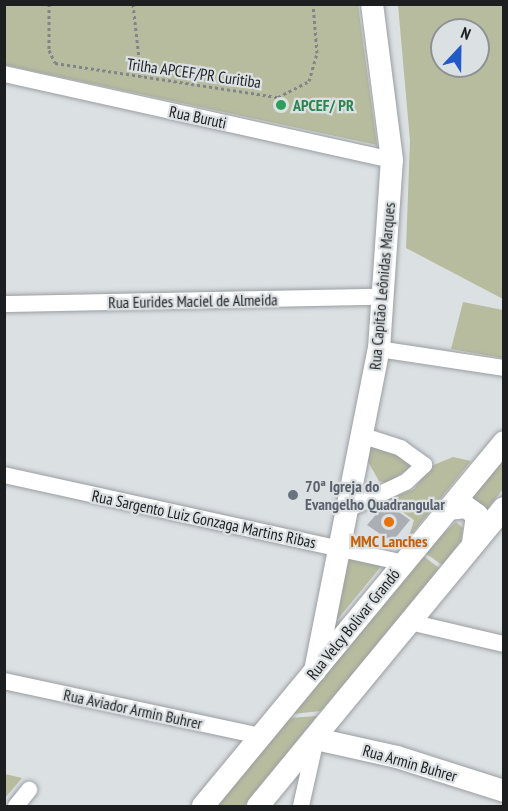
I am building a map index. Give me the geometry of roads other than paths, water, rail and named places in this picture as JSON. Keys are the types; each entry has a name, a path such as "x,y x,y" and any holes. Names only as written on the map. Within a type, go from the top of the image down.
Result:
{"main road":[{"name":"Rua Capitão Leônidas Marques","path":"315,671 379,349 392,160 372,4"},
{"name":"Rua Velcy Bolivar Grandó","path":"203,807 504,442"},
{"path":"448,509 466,507 477,515 487,532"},
{"path":"258,807 487,532 504,508"},
{"name":"Rua Armin Buhrer","path":"316,739 397,757 504,791"}],"street":[{"name":"Rua Buruti","path":"4,74 392,160"},
{"name":"Rua Eurides Maciel de Almeida","path":"4,304 381,297"},
{"path":"379,349 504,368"},
{"path":"346,510 406,482 424,465 401,448 362,435"},
{"name":"Rua Sargento Luiz Gonzaga Martins Ribas","path":"4,475 404,563"},
{"path":"410,622 504,644"},
{"name":"Rua Aviador Armin Buhrer","path":"4,681 261,736"},
{"path":"301,807 316,739"},
{"path":"16,807 29,790"}],"place":[{"name":"APCEF/ PR","path":"281,105"},
{"name":"70ª Igreja do Evangelho Quadrangular","path":"293,495"},
{"name":"MMC Lanches","path":"389,522"}]}
